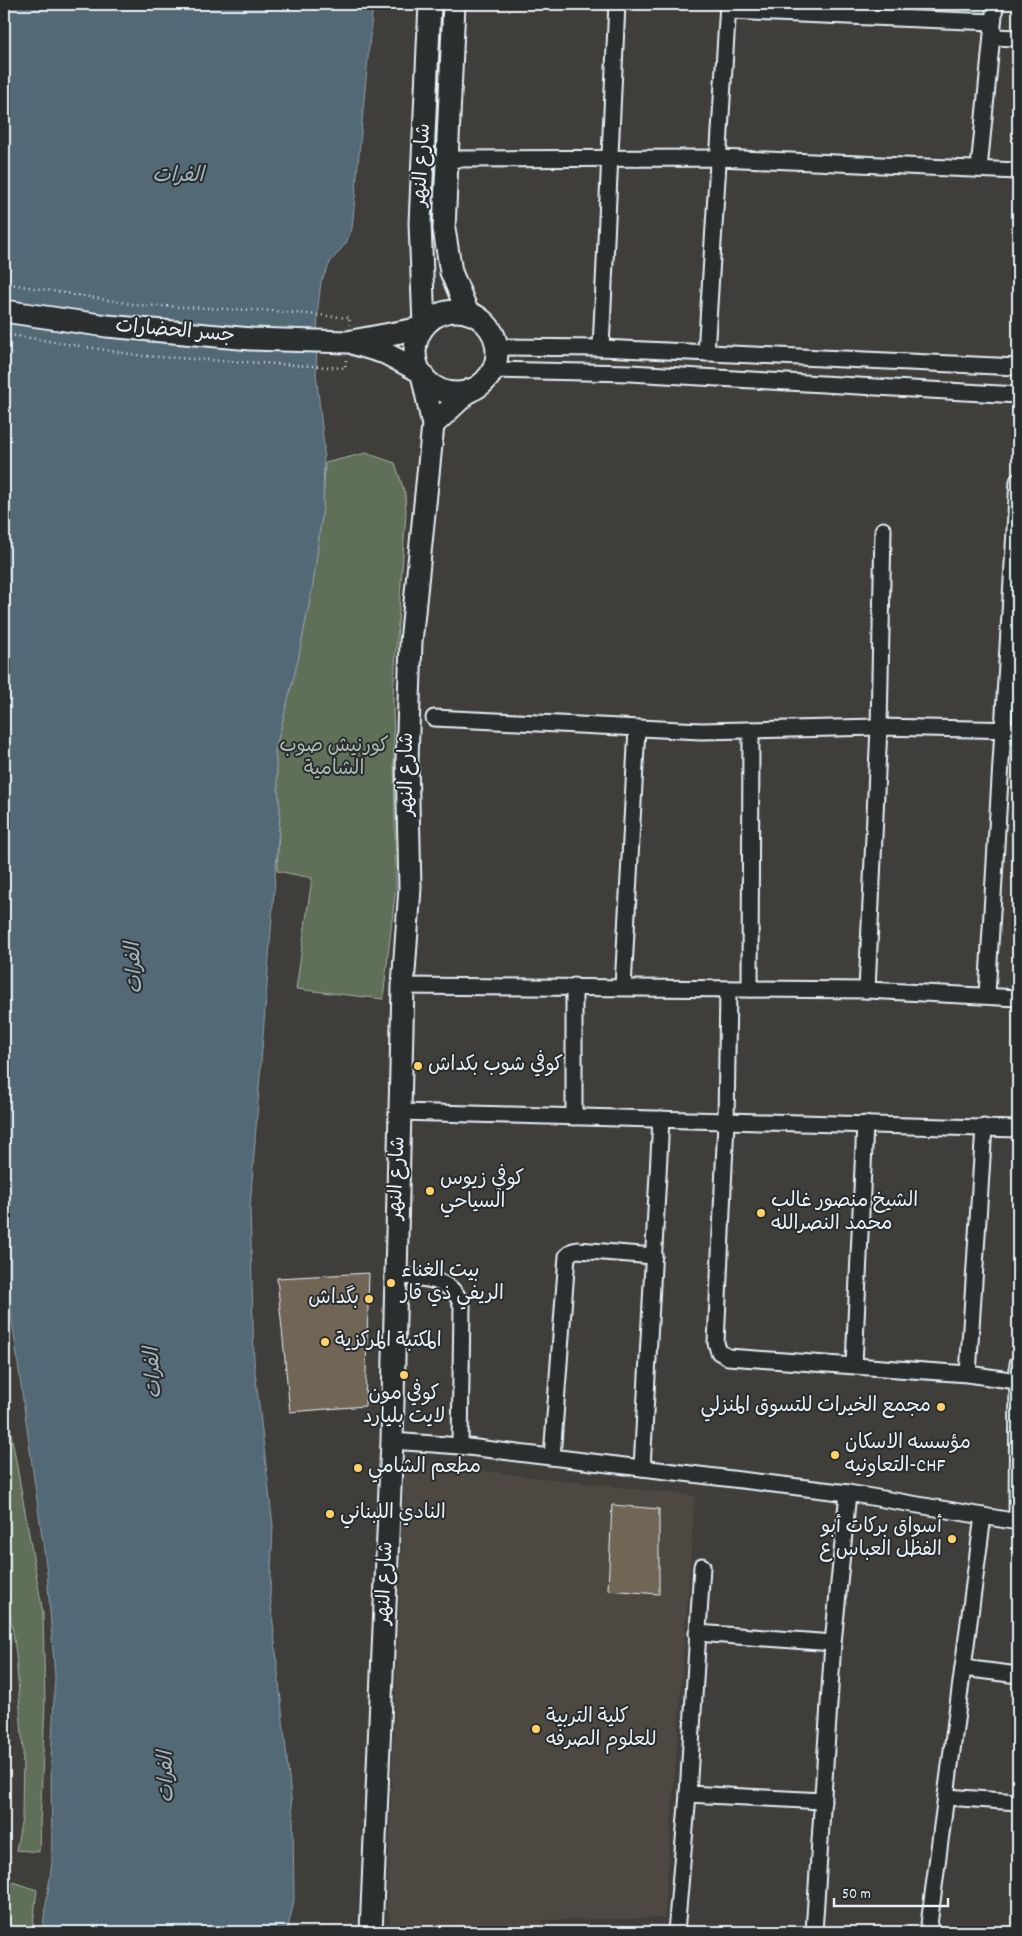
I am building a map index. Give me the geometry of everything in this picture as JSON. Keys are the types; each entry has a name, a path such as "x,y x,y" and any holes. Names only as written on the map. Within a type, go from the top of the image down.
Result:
{"main road":[{"name":"شارع النهر","path":"423,327 420,223 430,4"},
{"name":"شارع النهر","path":"454,4 446,244 451,272 468,313"},
{"name":"جسر الحضارات","path":"4,311 179,334 251,339 348,342"},
{"path":"348,342 423,327 435,317 448,312 468,313 487,326 496,347 492,370 483,382 470,390 433,425"},
{"path":"420,373 415,349 423,327"},
{"path":"348,342 385,353 420,373 433,386 443,391 454,393 470,390"},
{"name":"شارع النهر","path":"371,1932 392,1441 404,986 410,897 407,760 411,642 433,425 420,373"}],"street":[{"path":"601,348 617,4"},
{"path":"979,169 995,4"},
{"path":"706,353 728,7 992,29 1018,38"},
{"path":"448,159 719,158 1018,171"},
{"path":"496,347 601,348 1018,367"},
{"path":"492,370 630,373 1018,395"},
{"path":"987,995 1011,730 1018,481"},
{"path":"867,990 879,727 883,530"},
{"path":"434,718 637,729 752,730 879,727 1011,730"},
{"path":"622,987 637,729"},
{"path":"750,989 752,730"},
{"path":"404,986 867,990 1018,998"},
{"path":"574,986 574,1117"},
{"path":"728,989 726,1122 716,1343 719,1352 728,1357 968,1374 1017,1381"},
{"path":"400,1112 1018,1129"},
{"path":"642,1468 661,1119"},
{"path":"854,1365 865,1124"},
{"path":"968,1374 984,1127"},
{"path":"552,1457 567,1256 573,1251 578,1250 654,1256"},
{"path":"395,1275 440,1282 451,1287 458,1294 462,1306 460,1446"},
{"path":"392,1441 460,1446 848,1492 1017,1522 1018,1363"},
{"path":"814,1932 833,1643 848,1492"},
{"path":"928,1932 983,1516"},
{"path":"676,1932 688,1794 702,1566"},
{"path":"697,1633 833,1643"},
{"path":"962,1668 1018,1675"},
{"path":"688,1794 823,1801"},
{"path":"946,1797 1018,1802"}],"path":[{"path":"4,283 138,305 275,311 350,318"},
{"path":"4,334 143,356 345,368"}],"shaded area":[{"name":"كلية التربية للعلوم الصرفه","path":"405,1462 695,1496 664,1918 543,1920 545,1932 392,1932 387,1903"}],"green space":[{"name":"كورنيش صوب الشامية","path":"366,453 395,463 405,493 406,513 393,695 396,886 383,999 296,989 312,878 277,871 280,812 275,751 298,660 313,584 323,506 325,463"},
{"path":"4,1393 43,1613 45,1702 39,1852 16,1850 22,1818 23,1750 16,1654 4,1569"},
{"path":"10,1881 37,1890 32,1932 4,1932 4,1896"}],"water":[{"name":"الفرات","path":"4,4 373,4 352,229 346,243 331,261 321,282 318,306 316,373 324,446 323,506 313,584 298,660 275,751 280,812 250,1207 254,1362 273,1526 270,1594 293,1817 294,1901 287,1932 42,1932 52,1863 51,1762 55,1677 47,1572 4,1263"}],"building":[{"name":"المكتبة المركزية","path":"369,1273 365,1406 290,1412 277,1278"},
{"path":"612,1505 659,1509 659,1594 608,1590"}],"place":[{"name":"كوفي شوب بكداش","path":"418,1066"},
{"name":"كوفي زيوس السياحي","path":"430,1191"},
{"name":"الشيخ منصور غالب محمد النصرالله","path":"761,1213"},
{"name":"بيت الغناء الريفي ذي قار","path":"391,1283"},
{"name":"بگداش","path":"369,1299"},
{"name":"المكتبة المركزية","path":"325,1342"},
{"name":"كوفي مون لايت بليارد","path":"404,1375"},
{"name":"مجمع الخيرات للتسوق المنزلي","path":"941,1407"},
{"name":"مؤسسه الاسكان التعاونيه-CHF","path":"835,1455"},
{"name":"مطعم الشامي","path":"358,1468"},
{"name":"النادي اللبناني","path":"330,1514"},
{"name":"أسواق بركات أبو الفظل العباس ع","path":"952,1539"},
{"name":"كلية التربية للعلوم الصرفه","path":"536,1729"}]}
